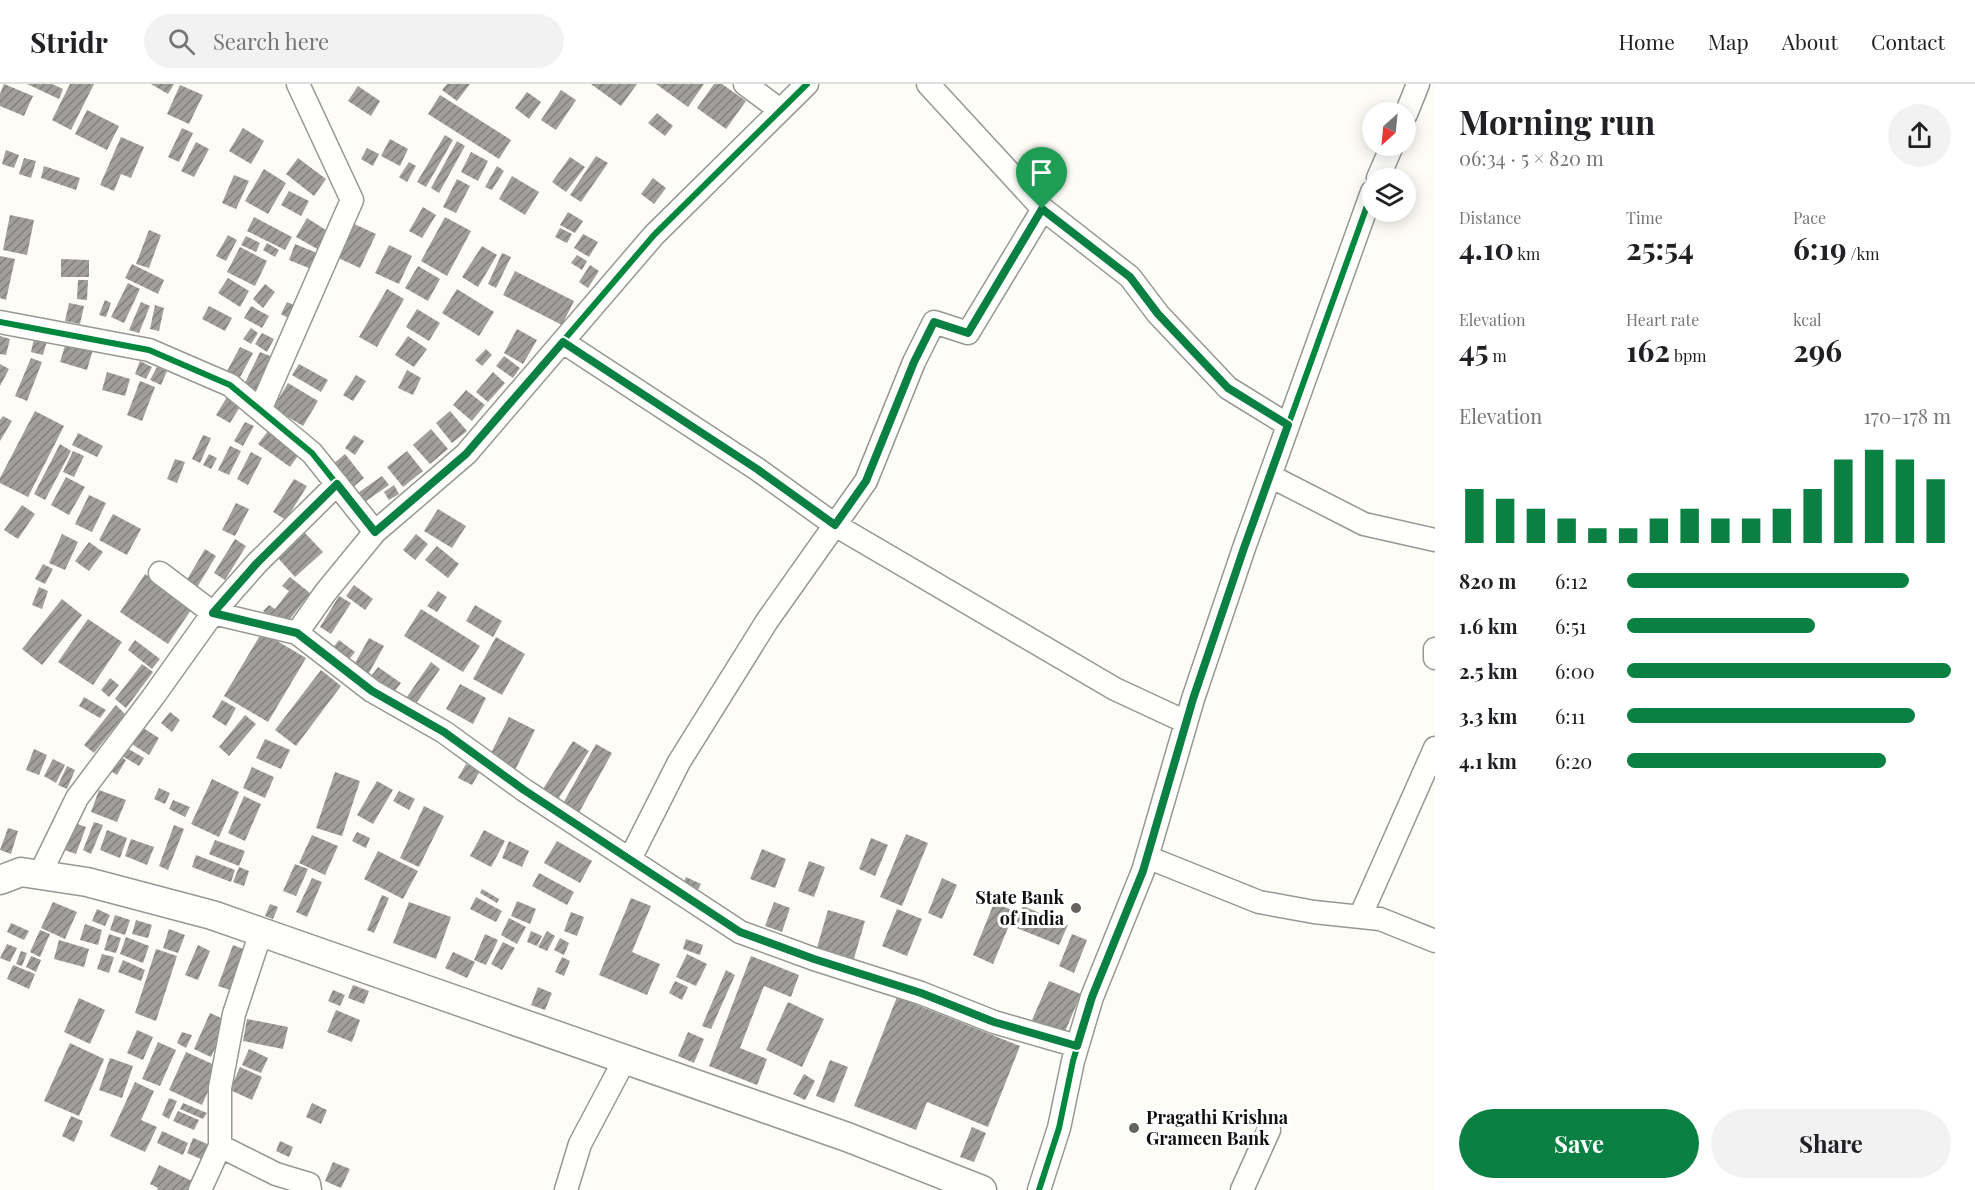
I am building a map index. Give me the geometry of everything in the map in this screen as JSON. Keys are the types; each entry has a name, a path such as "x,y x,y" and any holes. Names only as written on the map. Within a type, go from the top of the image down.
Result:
{"street":[{"path":"260,410 352,200 298,84"},
{"path":"745,84 780,110"},
{"path":"297,633 325,593 375,532 466,454 654,235 807,84"},
{"path":"928,84 1042,209 1130,277 1158,314 1228,388 1288,425"},
{"path":"1411,102 1418,84"},
{"path":"630,859 680,762 767,621 866,481 914,362 934,322 968,333 1042,209"},
{"path":"1039,1190 1059,1128 1077,1046 1092,997 1147,857 1186,722 1236,570 1362,220"},
{"path":"0,322 149,350 230,385 312,453 375,532"},
{"path":"563,342 757,469 835,525 1114,689 1186,722"},
{"path":"1270,476 1364,524 1435,540"},
{"path":"40,874 77,798 213,613 257,563 337,484"},
{"path":"160,573 213,613 297,633 372,691 444,732 524,790 740,932 814,959 921,993 994,1022 1077,1046"},
{"path":"1435,649 1435,658"},
{"path":"1360,917 1435,748"},
{"path":"1147,857 1259,902 1314,912 1380,919 1435,941"},
{"path":"0,880 21,872 40,874 87,882 212,915 847,1137 982,1190"},
{"path":"200,1190 220,1146 220,1088 232,1024 261,932"},
{"path":"566,1190 580,1144 625,1059"},
{"path":"1242,1190 1269,1130"},
{"path":"220,1146 276,1174 309,1184 310,1190"}],"building":[{"path":"4,84 33,96 24,116 0,106 0,94"},
{"path":"27,84 52,84 63,89 59,99"},
{"path":"70,84 94,84 71,130 52,120"},
{"path":"151,84 174,84 168,94"},
{"path":"447,84 470,84 457,101 442,90"},
{"path":"591,84 637,84 621,106"},
{"path":"656,84 704,84 688,107"},
{"path":"714,84 722,84 746,101 726,129 697,108"},
{"path":"180,85 203,95 189,124 167,114"},
{"path":"358,86 380,101 371,116 348,101"},
{"path":"561,90 576,100 556,130 541,120"},
{"path":"527,92 541,102 529,119 515,108"},
{"path":"440,95 511,140 499,159 428,114"},
{"path":"87,110 119,126 107,150 75,134"},
{"path":"657,113 673,126 665,136 648,123"},
{"path":"182,128 193,133 179,162 168,157"},
{"path":"243,128 264,141 251,164 229,151"},
{"path":"445,135 453,140 426,187 417,182"},
{"path":"121,137 144,147 131,178 121,174 114,191 100,185"},
{"path":"390,139 408,149 400,166 381,156"},
{"path":"457,141 465,146 439,193 431,188"},
{"path":"196,142 209,149 194,177 181,171"},
{"path":"367,148 379,154 373,166 361,159"},
{"path":"6,150 19,155 14,168 2,164"},
{"path":"471,152 488,161 478,181 461,172"},
{"path":"596,156 608,163 581,202 570,195"},
{"path":"570,157 585,167 566,192 552,182"},
{"path":"24,158 36,161 31,178 19,174"},
{"path":"298,158 326,179 314,196 286,174"},
{"path":"409,162 416,166 407,182 399,177"},
{"path":"44,166 80,178 76,190 41,178"},
{"path":"497,166 504,171 492,190 485,187"},
{"path":"264,169 286,183 268,214 245,201"},
{"path":"234,175 249,181 236,209 222,203"},
{"path":"512,176 539,192 525,215 499,199"},
{"path":"653,178 666,188 654,204 641,194"},
{"path":"457,179 470,186 456,213 443,207"},
{"path":"289,191 309,201 301,216 281,205"},
{"path":"423,207 436,215 422,238 409,231"},
{"path":"568,212 583,221 575,233 560,225"},
{"path":"10,215 34,220 27,255 3,250"},
{"path":"254,217 292,237 285,250 247,231"},
{"path":"445,217 471,231 447,276 421,261"},
{"path":"307,218 329,232 319,250 296,237"},
{"path":"350,222 376,234 360,268 334,256"},
{"path":"560,228 572,234 567,243 555,237"},
{"path":"149,230 161,235 149,268 136,264"},
{"path":"583,234 598,242 589,257 574,248"},
{"path":"228,235 237,240 226,261 216,256"},
{"path":"246,236 260,243 256,252 241,245"},
{"path":"267,243 279,250 275,257 263,250"},
{"path":"295,244 322,255 316,271 289,260"},
{"path":"389,245 412,256 399,284 375,273"},
{"path":"482,246 497,255 478,287 462,277"},
{"path":"240,247 267,261 255,286 227,272"},
{"path":"502,253 511,257 496,288 488,284"},
{"path":"577,255 587,261 582,270 571,263"},
{"path":"0,256 15,259 6,300 0,298"},
{"path":"61,259 89,260 89,277 61,277"},
{"path":"132,264 164,280 158,294 125,278"},
{"path":"590,265 599,271 588,288 579,282"},
{"path":"418,266 440,279 428,301 405,288"},
{"path":"515,271 574,301 562,325 503,295"},
{"path":"228,278 249,291 240,307 218,293"},
{"path":"78,280 88,280 87,300 77,299"},
{"path":"128,283 140,289 124,323 111,317"},
{"path":"265,284 275,292 263,308 253,299"},
{"path":"387,289 404,299 377,347 359,337"},
{"path":"457,289 494,312 479,336 442,313"},
{"path":"105,300 111,303 106,317 99,315"},
{"path":"141,302 150,306 139,333 129,330"},
{"path":"287,302 296,306 290,319 281,314"},
{"path":"69,303 84,306 80,324 65,321"},
{"path":"155,305 164,308 159,331 150,329"},
{"path":"209,306 232,318 225,331 202,319"},
{"path":"251,306 269,316 262,328 244,318"},
{"path":"417,309 440,323 429,341 406,327"},
{"path":"251,328 258,333 251,344 243,339"},
{"path":"517,329 537,340 523,364 504,353"},
{"path":"262,333 274,339 267,352 255,344"},
{"path":"35,334 48,337 43,355 31,352"},
{"path":"0,336 10,339 6,355 0,354"},
{"path":"408,336 427,349 414,367 395,355"},
{"path":"67,339 94,346 87,370 60,362"},
{"path":"240,347 253,353 238,381 225,375"},
{"path":"486,349 492,355 482,366 475,360"},
{"path":"260,352 275,358 259,393 244,385"},
{"path":"504,356 520,368 513,378 496,366"},
{"path":"31,358 42,362 27,401 15,396"},
{"path":"140,361 152,367 146,379 135,374"},
{"path":"0,364 9,369 0,386"},
{"path":"299,364 328,380 321,392 292,375"},
{"path":"157,367 167,371 161,385 150,380"},
{"path":"407,370 421,378 413,395 398,388"},
{"path":"107,372 130,379 125,396 102,390"},
{"path":"493,372 505,383 488,402 476,392"},
{"path":"356,375 366,381 353,401 343,395"},
{"path":"140,381 155,387 142,421 127,415"},
{"path":"288,383 318,401 303,426 273,408"},
{"path":"466,390 485,405 472,421 453,405"},
{"path":"227,397 241,405 230,423 216,415"},
{"path":"35,411 64,426 28,497 0,483 0,478"},
{"path":"450,411 467,431 452,443 436,423"},
{"path":"3,416 12,421 0,441 0,420"},
{"path":"245,422 254,426 243,446 234,441"},
{"path":"431,429 448,449 430,464 413,445"},
{"path":"268,431 300,453 290,467 258,444"},
{"path":"78,433 103,446 97,457 72,445"},
{"path":"203,435 211,438 200,463 192,459"},
{"path":"354,435 364,441 355,455 345,448"},
{"path":"60,444 71,451 45,500 34,494"},
{"path":"230,446 241,451 229,475 218,470"},
{"path":"73,451 84,456 74,477 63,472"},
{"path":"407,451 423,471 403,487 387,467"},
{"path":"251,452 262,458 248,485 237,479"},
{"path":"209,454 217,458 211,469 203,465"},
{"path":"345,454 364,478 352,488 333,464"},
{"path":"175,459 185,462 177,483 167,479"},
{"path":"382,476 389,485 359,506 352,497"},
{"path":"66,477 85,487 69,515 51,505"},
{"path":"294,479 307,486 286,520 273,512"},
{"path":"394,485 399,494 389,500 384,492"},
{"path":"89,495 106,503 92,532 75,524"},
{"path":"236,503 249,509 235,536 222,530"},
{"path":"22,505 35,514 18,539 4,530"},
{"path":"438,509 466,526 452,548 424,531"},
{"path":"113,514 141,529 127,555 99,540"},
{"path":"305,533 323,552 295,577 278,558"},
{"path":"62,534 78,542 65,570 49,563"},
{"path":"416,534 428,544 415,560 403,550"},
{"path":"235,539 246,546 225,580 214,573"},
{"path":"89,542 103,552 89,571 75,561"},
{"path":"437,546 459,564 448,578 425,560"},
{"path":"205,549 216,556 196,589 185,583"},
{"path":"43,564 53,569 45,584 35,579"},
{"path":"145,574 193,607 168,644 120,612"},
{"path":"290,577 310,593 284,627 263,611 269,605 275,609 289,591 282,586"},
{"path":"354,585 373,599 365,610 346,596"},
{"path":"39,587 48,591 42,609 32,605"},
{"path":"438,591 447,597 437,612 427,606"},
{"path":"339,596 351,603 331,634 320,627"},
{"path":"62,599 82,615 42,665 22,649"},
{"path":"475,605 502,621 493,637 466,621"},
{"path":"421,609 480,646 463,672 404,636"},
{"path":"88,619 122,642 93,685 58,662"},
{"path":"262,632 306,658 268,722 224,696"},
{"path":"496,637 525,654 502,695 473,679"},
{"path":"369,638 384,646 369,673 354,665"},
{"path":"135,640 160,659 152,669 128,650"},
{"path":"339,640 355,652 347,662 331,650"},
{"path":"431,662 440,669 411,711 402,704"},
{"path":"142,664 153,672 126,708 115,699"},
{"path":"378,667 401,683 391,696 369,679"},
{"path":"321,670 341,686 296,746 275,730"},
{"path":"110,678 119,685 109,697 101,690"},
{"path":"460,684 486,698 473,724 446,709"},
{"path":"84,697 106,710 100,718 79,706"},
{"path":"222,700 236,708 226,726 212,717"},
{"path":"116,705 125,714 94,753 84,745"},
{"path":"170,712 180,720 172,732 161,723"},
{"path":"245,715 256,724 229,756 219,747"},
{"path":"509,717 535,730 513,774 487,761"},
{"path":"140,726 159,738 149,755 130,743"},
{"path":"265,739 290,750 281,769 256,758"},
{"path":"573,741 589,751 553,807 538,797"},
{"path":"596,744 612,753 576,818 560,809"},
{"path":"127,748 144,758 139,766 122,756"},
{"path":"34,749 47,755 39,775 26,770"},
{"path":"118,755 126,760 117,775 109,770"},
{"path":"53,759 65,765 56,783 44,776"},
{"path":"466,764 480,771 472,785 458,778"},
{"path":"67,766 75,770 67,789 58,785"},
{"path":"252,767 274,777 265,798 243,788"},
{"path":"335,772 360,781 342,836 316,828"},
{"path":"212,779 239,792 219,837 191,824"},
{"path":"377,781 393,790 373,824 357,815"},
{"path":"159,788 170,793 165,804 154,799"},
{"path":"99,790 126,800 117,822 91,812"},
{"path":"399,791 415,799 409,810 393,801"},
{"path":"244,796 261,804 245,841 228,833"},
{"path":"173,800 190,807 185,817 169,809"},
{"path":"424,806 444,816 419,867 400,858"},
{"path":"69,821 86,827 76,854 59,848"},
{"path":"94,822 103,825 91,854 83,850"},
{"path":"174,825 184,829 168,870 159,866"},
{"path":"8,828 18,831 11,854 0,850"},
{"path":"107,830 127,838 120,858 100,850"},
{"path":"484,830 505,841 491,867 470,856"},
{"path":"357,832 370,838 366,848 352,841"},
{"path":"906,834 928,843 902,906 880,897"},
{"path":"312,835 338,846 325,875 299,863"},
{"path":"871,838 888,845 875,876 859,869"},
{"path":"131,839 154,847 147,865 125,856"},
{"path":"215,840 245,851 239,866 209,854"},
{"path":"509,841 529,851 522,867 502,858"},
{"path":"557,841 592,861 580,883 544,863"},
{"path":"762,849 786,859 775,888 750,879"},
{"path":"378,851 418,871 403,899 364,879"},
{"path":"196,855 235,870 231,882 192,867"},
{"path":"809,861 825,867 814,897 798,891"},
{"path":"295,864 308,869 296,896 283,891"},
{"path":"239,867 249,871 244,886 233,882"},
{"path":"539,873 574,892 567,905 532,886"},
{"path":"686,877 701,884 695,895 681,889"},
{"path":"312,878 322,882 307,917 296,912"},
{"path":"942,878 957,885 942,919 928,913"},
{"path":"482,889 499,899 497,903 480,893"},
{"path":"382,895 389,898 374,933 367,930"},
{"path":"476,897 502,911 496,922 470,909"},
{"path":"631,898 651,906 632,952 660,964 647,995 599,975"},
{"path":"517,901 536,909 530,924 511,916"},
{"path":"53,902 77,912 65,939 41,928"},
{"path":"409,902 451,917 436,959 393,943"},
{"path":"774,902 790,908 782,932 765,926"},
{"path":"994,903 1015,911 993,964 973,955"},
{"path":"270,904 278,907 273,919 265,916"},
{"path":"1023,906 1068,925 1059,945 1014,927"},
{"path":"97,909 110,915 105,926 92,921"},
{"path":"897,909 922,919 907,956 882,946"},
{"path":"828,910 865,921 853,962 816,951"},
{"path":"571,912 584,917 577,936 564,931"},
{"path":"115,915 130,920 125,935 110,930"},
{"path":"509,918 526,927 517,944 501,935"},
{"path":"136,920 152,925 148,938 132,934"},
{"path":"11,923 29,931 24,940 7,932"},
{"path":"85,924 102,930 98,945 80,940"},
{"path":"169,929 185,935 178,953 163,948"},
{"path":"40,930 50,934 40,957 30,952"},
{"path":"531,931 542,936 537,946 527,942"},
{"path":"547,931 555,936 547,951 538,947"},
{"path":"109,934 121,938 116,953 104,950"},
{"path":"485,934 498,940 486,965 474,960"},
{"path":"1072,934 1087,940 1074,973 1059,966"},
{"path":"126,937 149,946 143,963 120,954"},
{"path":"560,938 569,943 564,955 554,950"},
{"path":"686,939 703,945 700,955 683,949"},
{"path":"59,940 89,949 84,967 54,959"},
{"path":"503,942 515,948 502,970 491,964"},
{"path":"7,944 17,948 10,962 0,958"},
{"path":"198,945 210,951 198,980 185,975"},
{"path":"233,945 251,952 236,992 218,986"},
{"path":"156,949 177,956 156,1021 135,1013"},
{"path":"21,951 27,953 22,966 16,964"},
{"path":"453,952 475,962 467,978 445,968"},
{"path":"102,954 114,957 109,973 97,969"},
{"path":"687,954 707,964 696,986 676,977"},
{"path":"31,956 41,960 36,972 26,967"},
{"path":"751,956 799,975 791,997 764,986 740,1048 767,1059 757,1085 709,1066"},
{"path":"562,957 570,961 564,976 555,972"},
{"path":"123,960 145,970 141,981 118,972"},
{"path":"13,965 35,974 29,989 7,979"},
{"path":"726,970 735,975 711,1029 702,1026"},
{"path":"675,981 688,987 682,1000 669,993"},
{"path":"1049,981 1081,994 1064,1034 1032,1020"},
{"path":"353,985 369,991 364,1004 348,998"},
{"path":"538,987 552,993 545,1010 531,1005"},
{"path":"333,990 345,995 340,1006 328,1001"},
{"path":"897,997 1020,1046 988,1127 927,1102 916,1130 854,1106"},
{"path":"79,998 105,1010 90,1044 64,1032"},
{"path":"788,1002 824,1019 802,1067 766,1050"},
{"path":"336,1010 360,1020 352,1042 327,1032"},
{"path":"210,1013 228,1021 211,1057 194,1049"},
{"path":"247,1019 288,1027 283,1049 243,1041"},
{"path":"137,1030 153,1037 143,1060 127,1053"},
{"path":"182,1032 192,1035 186,1048 177,1043"},
{"path":"688,1032 704,1039 694,1063 678,1056"},
{"path":"158,1042 176,1050 160,1086 142,1079"},
{"path":"70,1043 104,1059 79,1116 44,1101"},
{"path":"249,1049 268,1058 261,1073 242,1065"},
{"path":"186,1052 219,1067 202,1105 169,1090"},
{"path":"110,1058 133,1066 122,1098 99,1090"},
{"path":"830,1060 848,1067 834,1103 816,1096"},
{"path":"240,1067 262,1077 252,1100 230,1090"},
{"path":"804,1074 815,1081 805,1100 793,1094"},
{"path":"135,1082 154,1091 141,1120 157,1127 145,1152 110,1136"},
{"path":"169,1098 177,1101 169,1119 162,1115"},
{"path":"183,1103 207,1113 203,1119 180,1109"},
{"path":"312,1103 327,1110 321,1124 306,1117"},
{"path":"178,1111 199,1120 194,1130 173,1121"},
{"path":"71,1116 83,1121 74,1142 62,1136"},
{"path":"972,1127 986,1133 974,1162 960,1157"},
{"path":"162,1131 188,1143 183,1155 157,1143"},
{"path":"193,1138 210,1145 203,1160 187,1153"},
{"path":"280,1141 293,1147 289,1157 276,1151"},
{"path":"333,1162 350,1169 341,1188 325,1181"},
{"path":"159,1165 194,1182 190,1190 157,1190 158,1188 150,1184"}],"cycle path":[{"path":"0,322 149,350 230,385 312,453 375,532 466,454 654,235 807,84"},
{"path":"1039,1190 1059,1128 1073,1061 1092,997 1143,871 1193,699 1244,548 1362,220"}],"place":[{"name":"State Bank of India","path":"1076,908"},
{"name":"Pragathi Krishna Grameen Bank","path":"1134,1128"}],"route":[{"path":"1042,209 1130,277 1158,314 1228,388 1288,425 1193,699 1143,871 1092,997 1077,1046 994,1022 921,993 814,959 740,932 524,790 444,732 372,691 297,633 213,613 257,563 337,484 375,532 466,454 563,342 757,469 835,525 866,481 914,362 934,322 968,333 1042,209"}]}
